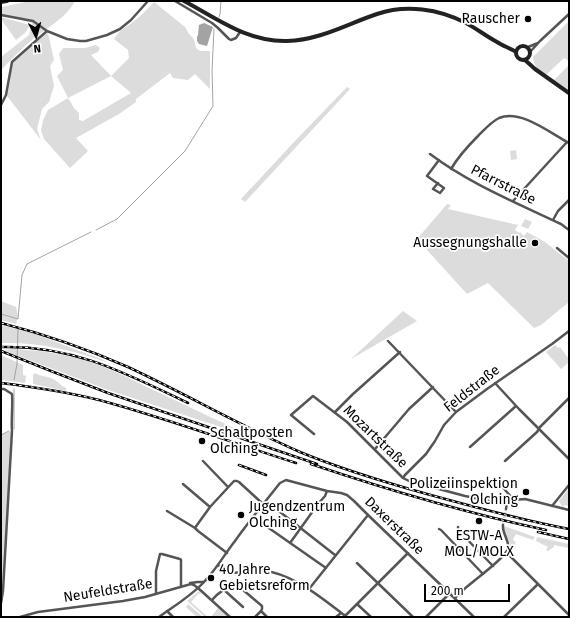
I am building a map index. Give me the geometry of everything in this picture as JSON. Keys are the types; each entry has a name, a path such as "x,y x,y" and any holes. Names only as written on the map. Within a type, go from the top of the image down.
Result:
{"main road":[{"path":"1,2 7,1"},
{"path":"184,1 240,32 254,37 287,41 300,40 322,35 383,12 408,9 431,11 465,22 492,39 516,50"},
{"path":"516,50 522,46 528,48 535,69"},
{"path":"516,50 518,58 525,60 535,69 569,93"},
{"path":"525,60 530,54"}],"street":[{"path":"1,15 33,21 47,31 72,40 86,41 96,39 120,29 127,24 148,1"},
{"path":"175,1 218,28 229,39 236,38 240,32"},
{"path":"530,54 540,41 569,14"},
{"path":"1,105 6,96 12,62 47,31"},
{"path":"528,48 540,41"},
{"path":"451,169 457,159 490,124 503,117 517,116 525,119 568,142 514,201"},
{"name":"Pfarrstraße","path":"430,154 451,169 485,188 553,220 569,230"},
{"path":"438,183 427,176 439,160"},
{"path":"553,220 558,211 569,200"},
{"path":"557,248 569,258"},
{"name":"Feldstraße","path":"403,478 426,454 444,425 456,412 569,331"},
{"path":"388,340 456,412"},
{"path":"335,412 352,394 400,352"},
{"path":"495,383 539,430 569,459"},
{"path":"375,449 409,410 433,387"},
{"path":"1,389 4,389 12,394 12,431 1,604"},
{"name":"Mozartstraße","path":"314,434 291,415 313,396 348,422 403,478"},
{"path":"505,461 539,430 540,427 569,398"},
{"path":"470,447 516,406"},
{"path":"203,461 228,487"},
{"path":"403,478 409,481 465,496 504,504 514,500 525,499 569,510"},
{"path":"495,478 514,500"},
{"name":"Daxerstraße","path":"266,500 283,480 289,480 347,495 474,617"},
{"path":"196,528 210,507 234,481 237,481 263,504"},
{"path":"183,484 210,507"},
{"path":"552,506 569,485"},
{"path":"290,543 325,496 327,491"},
{"path":"160,617 204,582 266,500 335,555"},
{"path":"506,509 507,503"},
{"path":"167,511 196,528 227,553"},
{"path":"309,589 368,515"},
{"path":"252,517 326,568"},
{"path":"455,598 506,552 508,545 502,525"},
{"path":"458,527 458,530 492,566"},
{"path":"438,529 441,530 483,574"},
{"path":"506,552 569,616"},
{"path":"336,617 342,614 346,615 408,553"},
{"path":"156,594 156,571 160,554 181,560 181,587"},
{"path":"357,562 412,617"},
{"path":"218,565 229,573 251,570 271,572 292,580 309,589 342,614"},
{"name":"Neufeldstraße","path":"20,617 38,612 123,601 156,594 181,587 192,582 204,582"},
{"path":"212,600 217,593 236,584 262,606 261,611 255,617"},
{"path":"504,617 538,584"},
{"path":"186,585 194,585 230,617"},
{"path":"223,589 243,607"},
{"path":"426,617 450,593"},
{"path":"358,604 371,617"},
{"path":"167,611 173,617"},
{"path":"261,611 268,617"}],"shaded area":[{"path":"30,1 75,1 62,17 29,42 1,70 1,57 29,35 32,23 1,14 1,7"},
{"path":"154,2 185,27 194,39 196,48 200,51 210,51 210,89 195,74 188,80 173,78 170,73 136,99 136,102 119,114 76,138 88,151 70,168 44,139 41,130 43,120 48,110 68,98 79,113 79,120 83,121 131,93 111,76 129,58 128,50 114,39 120,31 136,20"},
{"path":"1,17 30,25 25,33 16,40"},
{"path":"569,21 569,61 564,58 546,75 535,65 533,57"},
{"path":"204,23 213,27 207,46 199,44 197,41 199,25"},
{"path":"48,33 54,60 50,66 54,86 49,102 42,109 37,129 41,140 7,96 13,63"},
{"path":"96,45 100,48 98,52 91,55 111,76 68,98 57,76 63,70 59,54 63,48 85,48"},
{"path":"569,65 569,90 554,80"},
{"path":"347,87 350,89 245,202 241,199 295,141"},
{"path":"516,150 517,159 511,160 510,151"},
{"path":"447,204 451,205 448,209 518,225 515,230 519,233 520,232 524,236 527,232 545,242 569,261 569,302 541,325 534,328 488,283 467,294 417,239"},
{"path":"525,219 532,222 528,229 521,226"},
{"path":"1,301 16,307 18,316 16,324 1,320"},
{"path":"403,311 417,321 351,359"},
{"path":"1,325 35,334 109,363 82,354 43,345 1,343"},
{"path":"555,345 558,348 560,347 569,359 569,362 561,369 546,352"},
{"path":"11,349 57,354 94,363 232,427 242,433 242,435 108,390 3,350"},
{"path":"1,355 23,365 23,375 26,376 25,383 1,380"},
{"path":"35,373 53,379 66,388 66,391 33,384 33,375"},
{"path":"12,431 3,591 1,603 1,434"},
{"path":"569,488 569,506 564,505 563,508 559,501"},
{"path":"504,526 535,537 533,540 516,534 513,539 516,542 514,546 511,547 504,531"},
{"path":"537,537 569,544 569,548 554,545 554,547 548,551 546,550 548,547 536,541"},
{"path":"199,591 201,593 199,593 191,602 208,617 205,617 187,601"},
{"path":"188,604 203,617 197,617 186,607"},
{"path":"218,608 228,617 211,617"}],"waterway":[{"path":"219,17 221,1"},
{"path":"96,230 117,219 185,151 213,106 212,71 214,29"},
{"path":"1,314 18,319 22,275 27,264 91,232"},
{"path":"14,380 17,364 18,329"},
{"path":"14,389 14,429"},
{"path":"1,435 9,431"}],"tunnel":[{"path":"503,525 506,509"}],"railway":[{"path":"1,323 65,342 128,367 278,442 331,464 379,480 462,504 569,529"},
{"path":"1,347 52,351 75,356 98,363 142,381 188,403"},
{"path":"1,351 108,393 317,464"},
{"path":"1,383 50,390 99,400 173,422 296,463"},
{"path":"311,464 427,500 546,530"},
{"path":"239,465 266,475"},
{"path":"538,532 569,539"}],"place":[{"name":"Rauscher","path":"528,19"},
{"name":"Aussegnungshalle","path":"535,243"},
{"name":"Schaltposten Olching","path":"202,441"},
{"name":"Polizeiinspektion Olching","path":"526,492"},
{"name":"Jugendzentrum Olching","path":"241,515"},
{"name":"ESTW-A MOL/MOLX","path":"479,521"},
{"name":"40 Jahre Gebietsreform","path":"211,578"}]}
